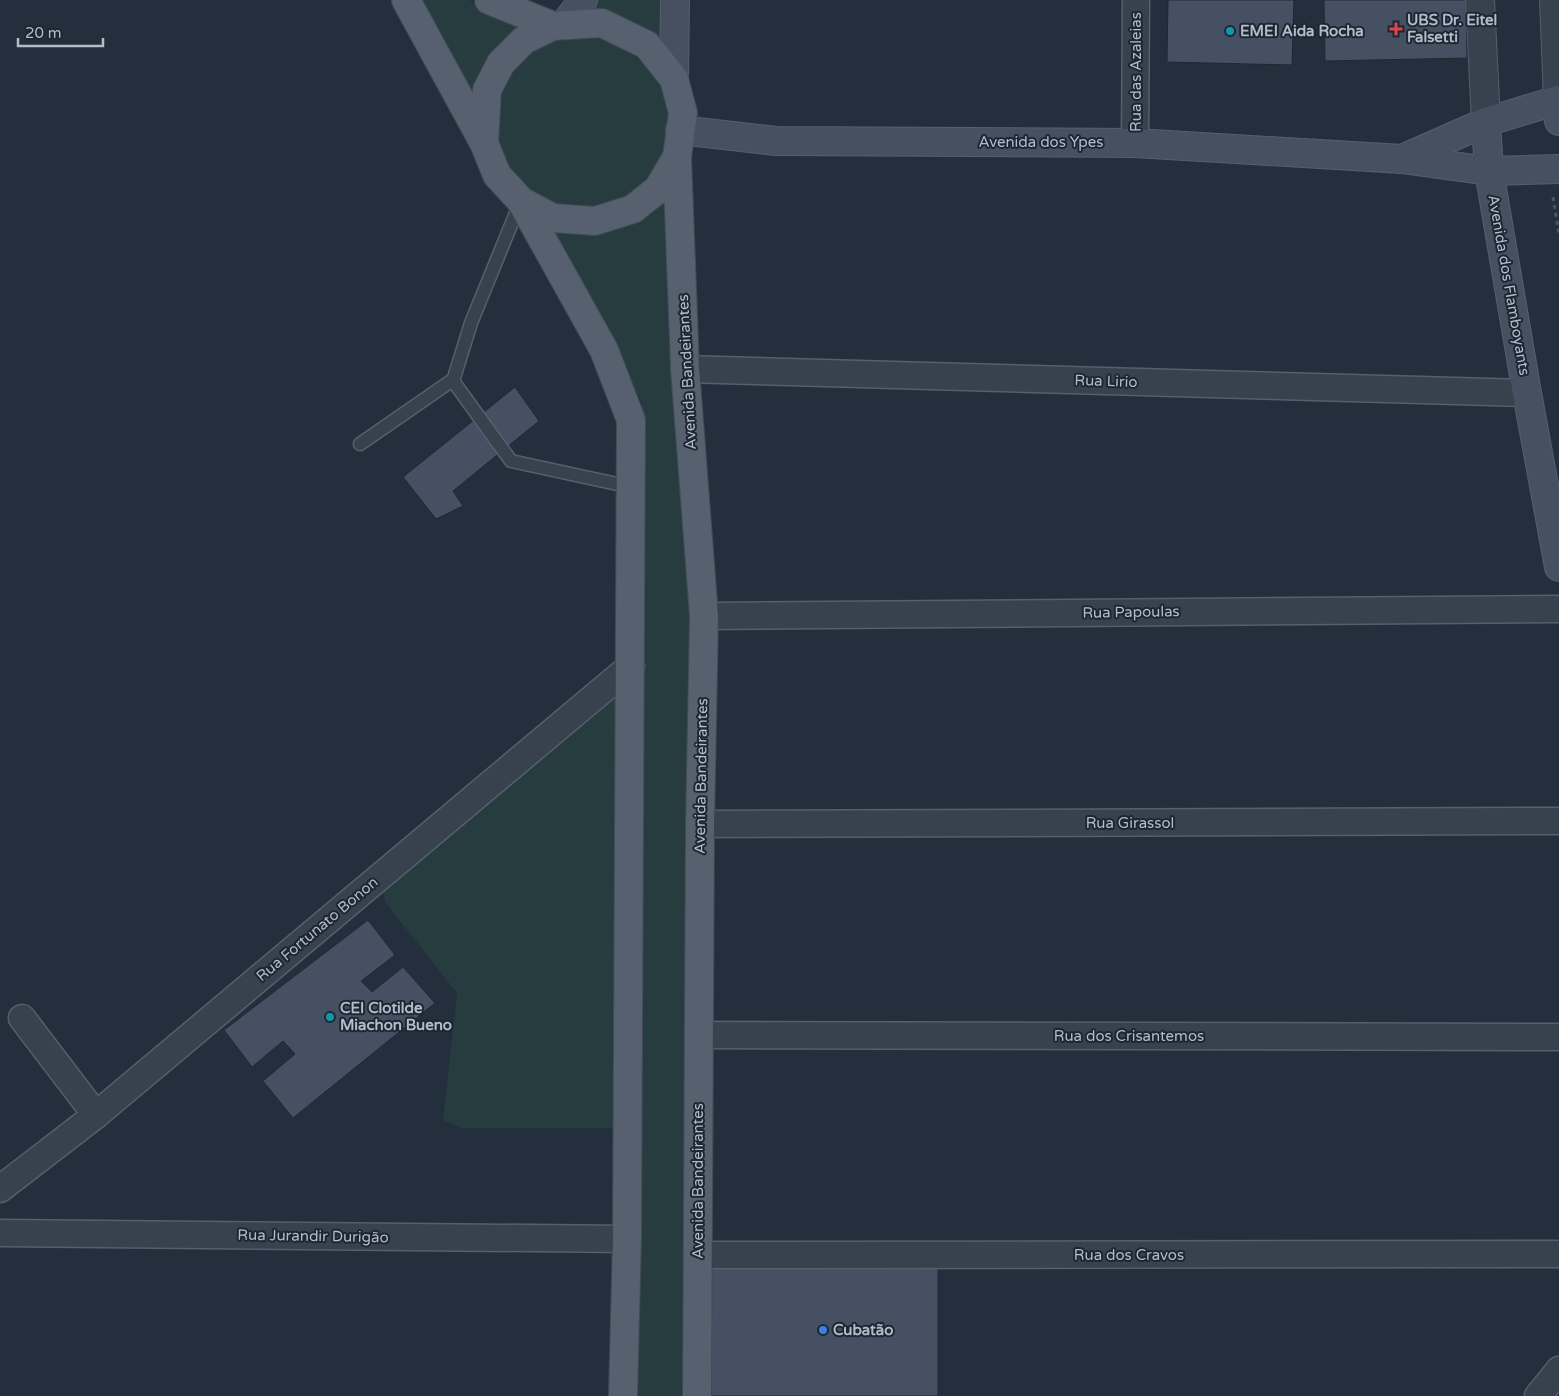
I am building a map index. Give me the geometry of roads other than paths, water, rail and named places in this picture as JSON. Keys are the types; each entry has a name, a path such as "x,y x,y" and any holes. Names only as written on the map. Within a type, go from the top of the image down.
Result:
{"main road":[{"path":"406,0 484,144 497,175 521,201 604,350 631,420 627,1239 623,1396"},
{"path":"489,0 558,25 602,23 647,46 674,80"},
{"path":"484,144 487,90 501,63 524,40 558,25 583,0"},
{"path":"674,80 675,0"},
{"name":"Avenida Bandeirantes","path":"674,80 683,113 677,157 685,369 704,616 700,824 697,1396"},
{"name":"Avenida dos Ypes","path":"1402,159 1486,122 1559,107"},
{"name":"Avenida dos Flamboyants","path":"1486,122 1489,171 1559,568"},
{"name":"Avenida dos Ypes","path":"680,130 776,140 1135,143 1402,159 1489,171 1559,169"},
{"path":"521,201 554,218 595,221 633,209 658,189 677,157"}],"street":[{"name":"Rua das Azaleias","path":"1135,143 1136,0"},
{"name":"Avenida dos Flamboyants","path":"1480,0 1486,122"},
{"path":"1554,0 1559,107"},
{"name":"Rua Lirio","path":"685,369 1527,393"},
{"name":"Rua Papoulas","path":"704,616 1559,609"},
{"name":"Rua Fortunato Bonon","path":"0,1189 96,1115 631,666"},
{"name":"Rua Girassol","path":"700,824 1559,821"},
{"path":"22,1018 96,1115"},
{"name":"Rua dos Crisantemos","path":"699,1035 1559,1037"},
{"name":"Rua Jurandir Durigão","path":"0,1233 627,1239"},
{"name":"Rua dos Cravos","path":"698,1255 1559,1254"},
{"path":"1538,1396 1559,1370"}],"lane":[{"path":"521,201 471,323 453,381 511,460 631,488"},
{"path":"360,444 454,378"}],"place":[{"name":"UBS Dr. Eitel Falsetti","path":"1396,29"},
{"name":"EMEI Aida Rocha","path":"1230,31"},
{"name":"CEI Clotilde Miachon Bueno","path":"330,1017"},
{"name":"Cubatão","path":"823,1330"}]}
